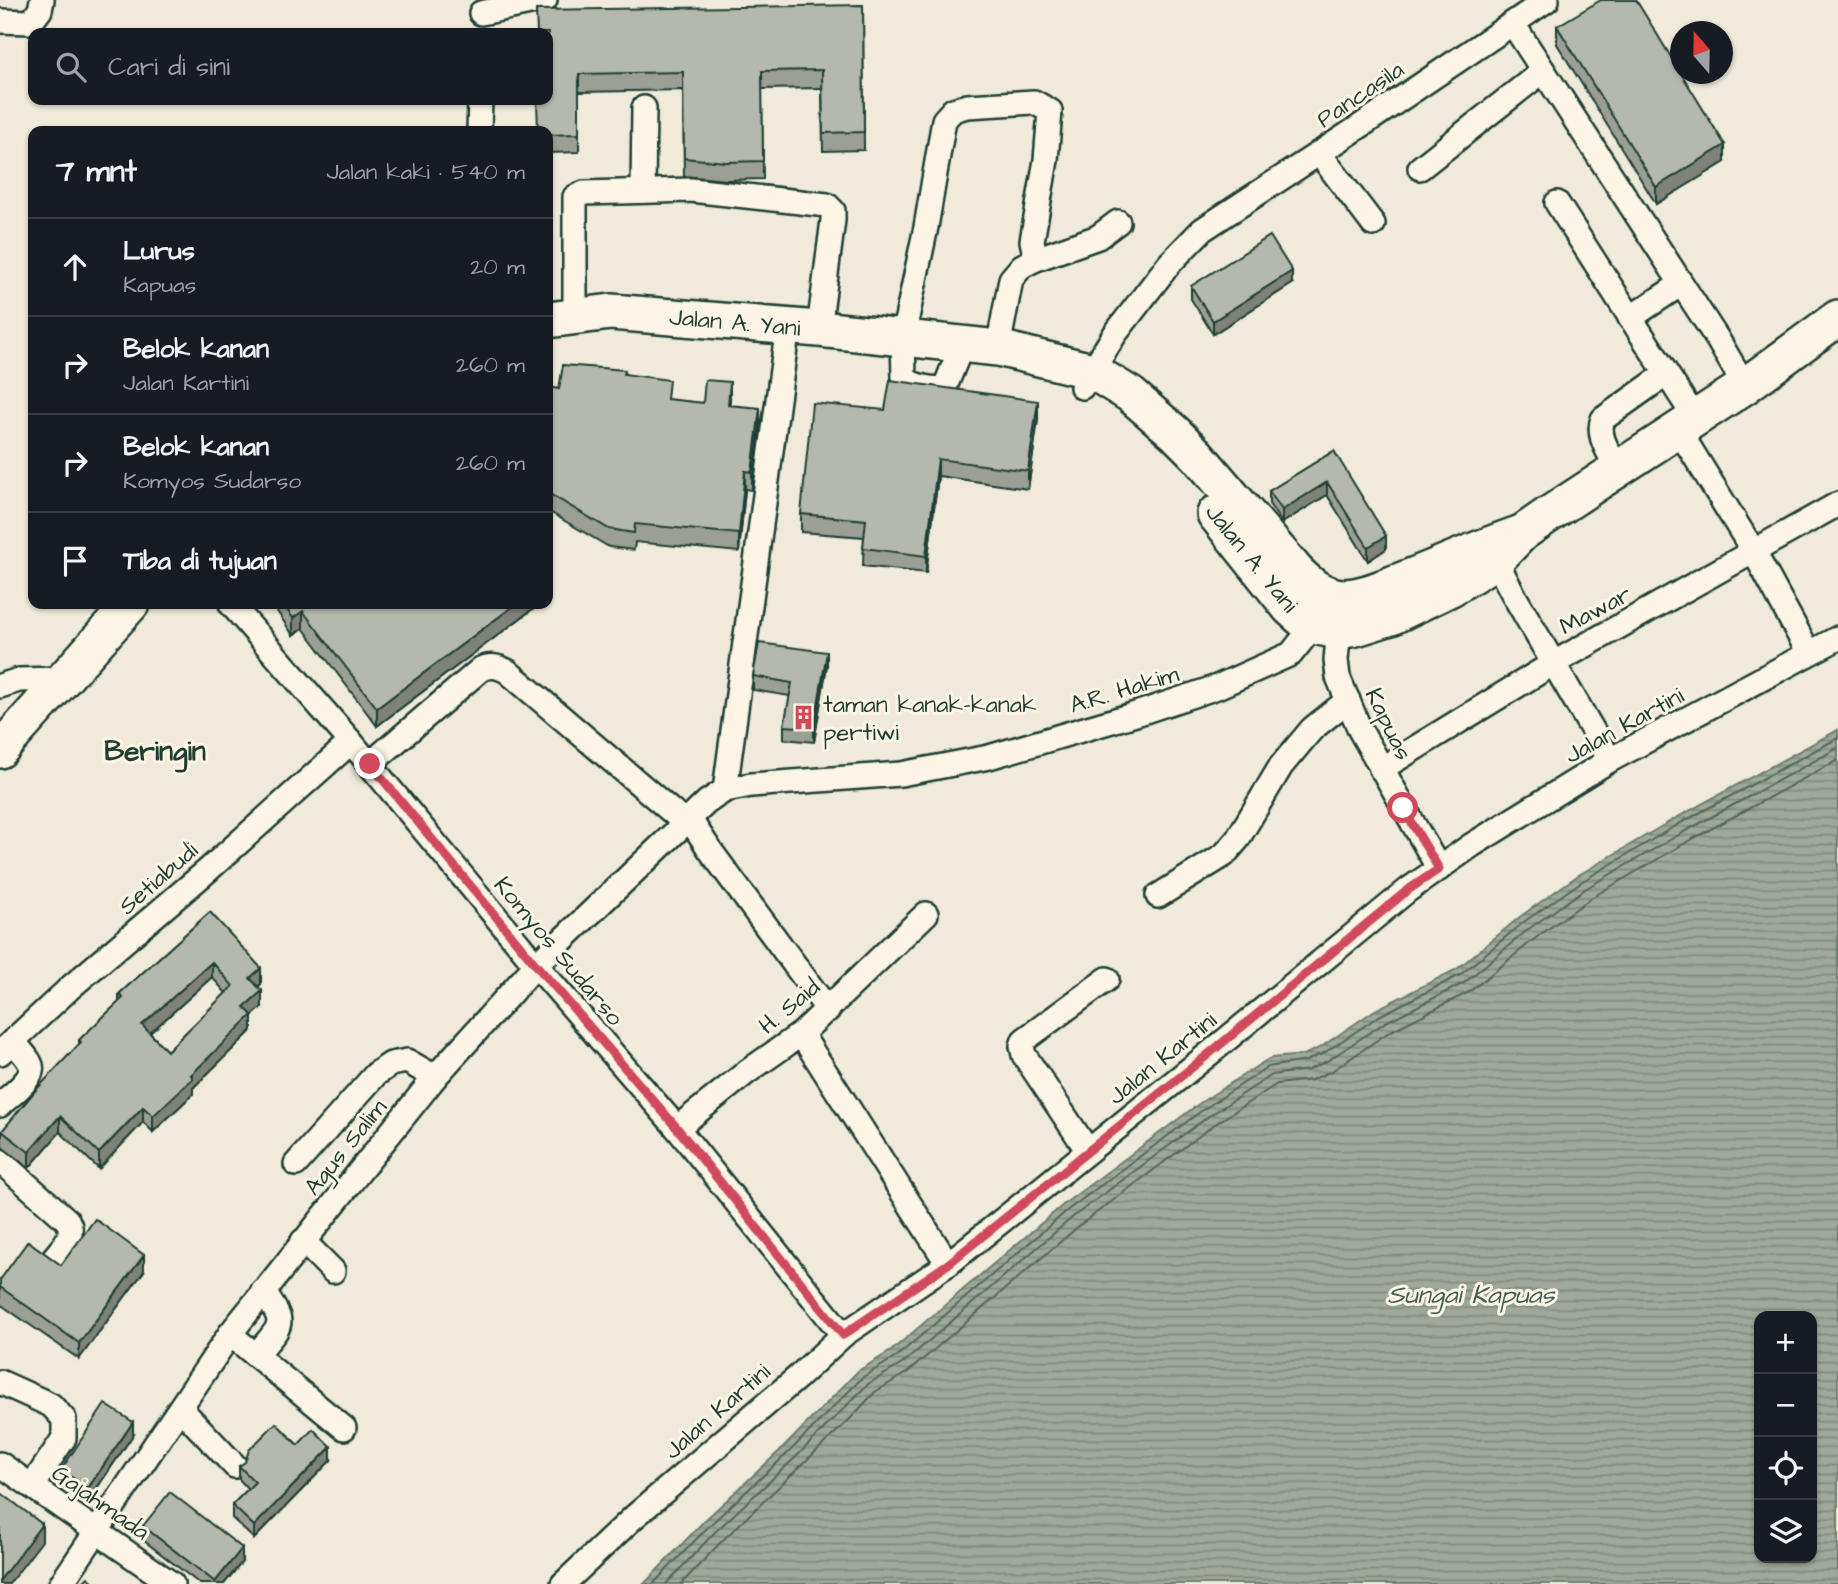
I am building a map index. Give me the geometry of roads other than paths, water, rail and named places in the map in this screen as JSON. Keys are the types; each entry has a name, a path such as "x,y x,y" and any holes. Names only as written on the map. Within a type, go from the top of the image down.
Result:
{"highway":[{"name":"Jalan A. Yani","path":"561,318 611,312 640,313 962,343 998,348 1046,360 1131,395 1197,455 1312,587 1334,595"},
{"path":"1324,628 1356,628 1391,617 1441,594 1491,553 1745,386 1838,318"},
{"name":"Jalan A. Yani","path":"1087,379 1167,456 1290,608 1324,628"},
{"path":"1334,595 1364,594 1453,561 1491,553"},
{"path":"0,750 126,609"}],"street":[{"path":"0,21 31,22 40,10 42,0"},
{"path":"480,15 545,0"},
{"name":"Pancasila","path":"1087,379 1115,334 1169,264 1202,230 1546,0"},
{"path":"1513,24 1745,386"},
{"path":"1420,168 1543,71"},
{"path":"962,343 949,383 940,390 908,382 904,378 903,337 926,227 940,138 944,120 953,110 967,106 1034,102 1050,111 1046,160 1032,241 1036,259"},
{"path":"479,126 480,105"},
{"path":"643,191 644,108"},
{"path":"1319,153 1373,224"},
{"path":"561,318 575,197 584,193 691,190 827,205 833,211 833,220 804,328 725,790"},
{"path":"1557,202 1666,374 1687,424 1809,653"},
{"path":"998,348 1011,279 1022,266 1098,237 1118,222"},
{"path":"1630,318 1681,284"},
{"path":"1617,469 1601,436 1600,426 1603,419 1666,374"},
{"name":"Mawar","path":"1381,769 1554,663 1838,504"},
{"path":"1491,553 1610,760"},
{"path":"1324,628 1334,595"},
{"name":"Komyos Sudarso","path":"234,609 370,764 536,965 677,1128 843,1335"},
{"name":"A.R. Hakim","path":"725,790 751,785 901,774 1002,753 1139,713 1240,678 1291,654 1303,639 1324,628"},
{"name":"Kapuas","path":"1324,628 1336,660 1338,677 1360,730 1439,869"},
{"name":"Jalan Kartini","path":"564,1584 634,1517 843,1335 948,1264 1258,1015 1398,898 1472,845 1610,760 1838,638"},
{"path":"370,764 481,669 498,666 687,820 828,1010"},
{"path":"0,702 9,683 62,679"},
{"path":"1158,896 1224,855 1237,840 1282,766 1311,729 1348,700"},
{"name":"Setiabudi","path":"6,1047 351,742"},
{"name":"Agus Salim","path":"61,1584 230,1334 435,1077 536,965 687,820 725,790"},
{"name":"H. Said","path":"677,1128 747,1072 801,1034 926,914"},
{"path":"1088,1151 1024,1055 1022,1046 1024,1040 1107,979"},
{"path":"801,1034 948,1264"},
{"path":"0,1105 29,1077 32,1070 31,1064 6,1047"},
{"path":"296,1164 376,1074 391,1064 407,1060 435,1077"},
{"path":"0,1161 71,1226 72,1232 53,1259"},
{"path":"303,1241 333,1271"},
{"path":"256,1355 277,1330 280,1321 279,1314 263,1291"},
{"path":"230,1334 344,1428"},
{"path":"0,1382 51,1405 64,1419 64,1438 32,1486"},
{"path":"181,1409 236,1466"},
{"name":"Gajahmada","path":"0,1464 172,1584"}],"water":[{"name":"Sungai Kapuas","path":"1838,730 1838,1584 644,1584 704,1521 785,1446 858,1371 891,1351 1064,1204 1200,1103 1265,1061 1304,1055 1321,1047 1375,1010 1457,969 1521,916 1577,876 1674,819"}],"place":[{"name":"taman kanak-kanak pertiwi","path":"803,718"}],"district":[{"name":"Beringin","path":"155,750"}]}
